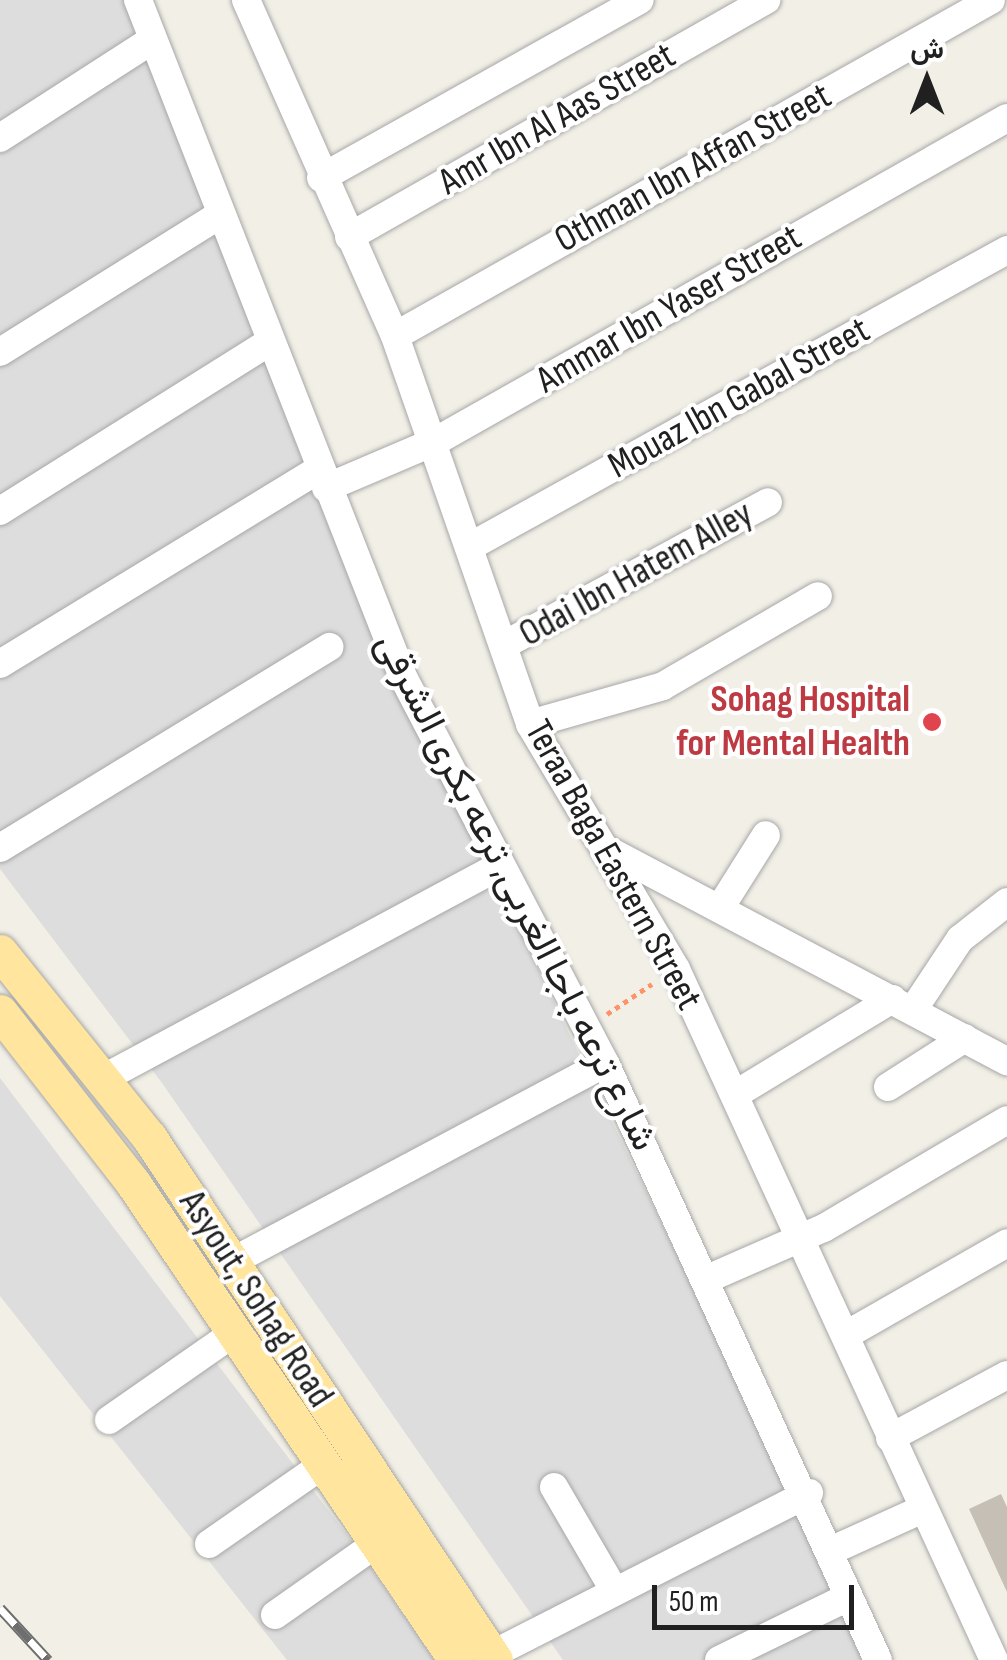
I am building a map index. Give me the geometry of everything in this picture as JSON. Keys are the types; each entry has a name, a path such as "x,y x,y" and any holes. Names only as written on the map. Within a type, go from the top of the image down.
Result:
{"main road":[{"name":"Asyout, Sohag Road","path":"5,972 106,1077 233,1261 493,1657"},
{"name":"Asyout, Sohag Road","path":"0,1012 44,1066 235,1332 456,1660"},
{"path":"44,1066 52,1046 75,1041"}],"street":[{"name":"شارع ترعه باجا الغربى, ترعه بكرى الشرقى","path":"138,0 322,479 403,677 606,1062 809,1493 848,1598 878,1660"},
{"name":"Teraa Baga Eastern Street","path":"246,0 436,441 530,724 676,969 804,1237 921,1510 994,1660"},
{"path":"321,178 640,0"},
{"name":"Amr Ibn Al Aas Street","path":"349,237 766,0"},
{"name":"Othman Ibn Affan Street","path":"394,336 990,0"},
{"path":"0,138 152,40"},
{"name":"Ammar Ibn Yaser Street","path":"0,664 322,479 436,441 1007,118"},
{"path":"0,352 220,215"},
{"name":"Mouaz Ibn Gabal Street","path":"470,546 1007,250"},
{"path":"0,511 269,342"},
{"name":"Odai Ibn Hatem Alley","path":"504,646 768,502"},
{"path":"530,724 663,686 818,596"},
{"path":"0,848 329,647"},
{"path":"720,908 766,835"},
{"path":"600,846 1007,1060"},
{"path":"106,1077 500,866"},
{"path":"736,1094 902,1005 960,939 1007,902"},
{"path":"888,1087 965,1038"},
{"path":"233,1261 606,1062"},
{"path":"707,1279 804,1237 1007,1120"},
{"path":"846,1335 1007,1243"},
{"path":"109,1420 235,1332"},
{"path":"890,1438 1007,1374"},
{"path":"209,1544 324,1464"},
{"path":"554,1487 615,1592"},
{"path":"493,1657 809,1493"},
{"path":"830,1551 921,1510"},
{"path":"274,1615 377,1543"},
{"path":"719,1660 848,1598"}],"path":[{"path":"586,1027 676,969"}],"shaded area":[{"path":"0,0 132,0 415,717 874,1660 563,1660 162,1083 0,869"},
{"path":"0,1078 357,1548 434,1660 287,1660 0,1296"}],"building":[{"path":"1001,1494 1007,1507 1007,1592 969,1509"}],"railway":[{"path":"0,1608 48,1660"}],"place":[{"name":"Sohag Hospital for Mental Health","path":"932,722"}]}
